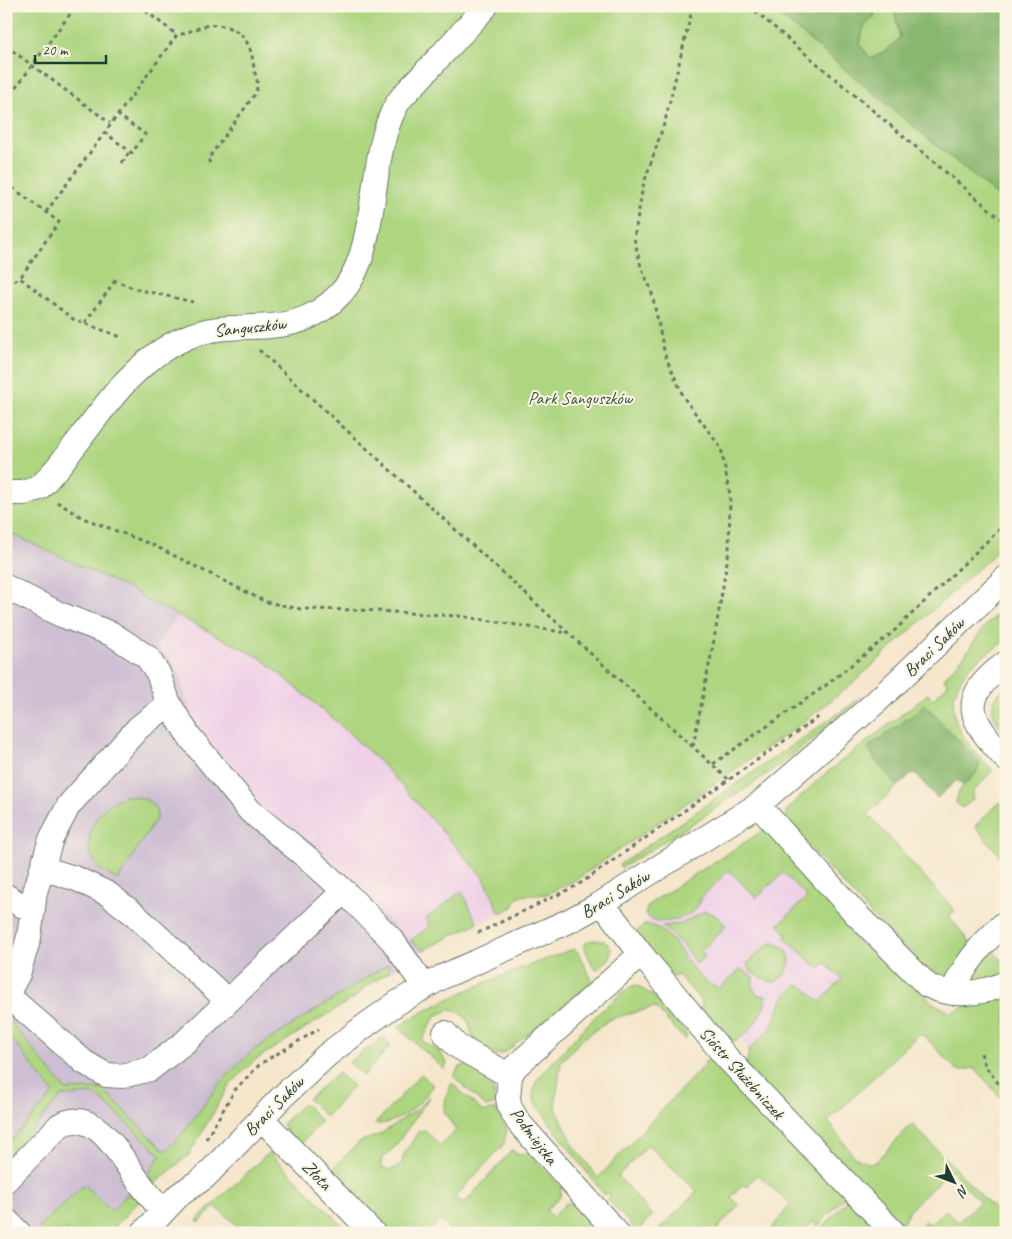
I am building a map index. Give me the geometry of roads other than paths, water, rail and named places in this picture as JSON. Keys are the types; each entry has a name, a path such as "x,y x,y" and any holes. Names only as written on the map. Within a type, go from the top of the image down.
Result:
{"street":[{"name":"Sanguszków","path":"6,493 24,493 39,488 126,380 154,356 185,338 207,331 234,328 268,328 296,323 327,306 350,282 365,239 384,137 397,104 486,6"},
{"name":"Braci Saków","path":"143,1233 162,1222 179,1196 205,1177 261,1118 327,1055 397,1003 424,986 569,921 602,903 758,805 876,702 1006,578"},
{"path":"6,587 59,614 112,634 147,657 158,674 169,704 189,736 250,811 310,860 344,891 392,940 424,986"},
{"path":"1006,663 985,680 979,688 974,703 974,713 981,731 1006,759"},
{"path":"169,704 138,728 69,805 51,839 33,908 29,937 18,974 6,995 84,1062 106,1074 122,1076 150,1069 185,1042 344,891"},
{"path":"758,805 856,914 927,985 935,990 952,993 982,991 1006,983"},
{"path":"42,868 78,879 108,894 134,914 228,1001"},
{"path":"6,896 21,905 33,908"},
{"name":"Sióstr Służebniczek","path":"602,903 640,954 752,1085 894,1233"},
{"path":"952,993 956,982 982,945 1006,922"},
{"path":"445,1033 457,1046 510,1076 526,1056 640,954"},
{"name":"Podmiejska","path":"510,1076 508,1098 510,1108 519,1123 617,1233"},
{"name":"Złota","path":"261,1118 373,1233"},
{"path":"6,1180 60,1124 70,1120 80,1120 113,1142 162,1222"},
{"path":"6,1220 19,1233"}],"park label":[{"name":"Park Sanguszków","path":"580,398"}]}
